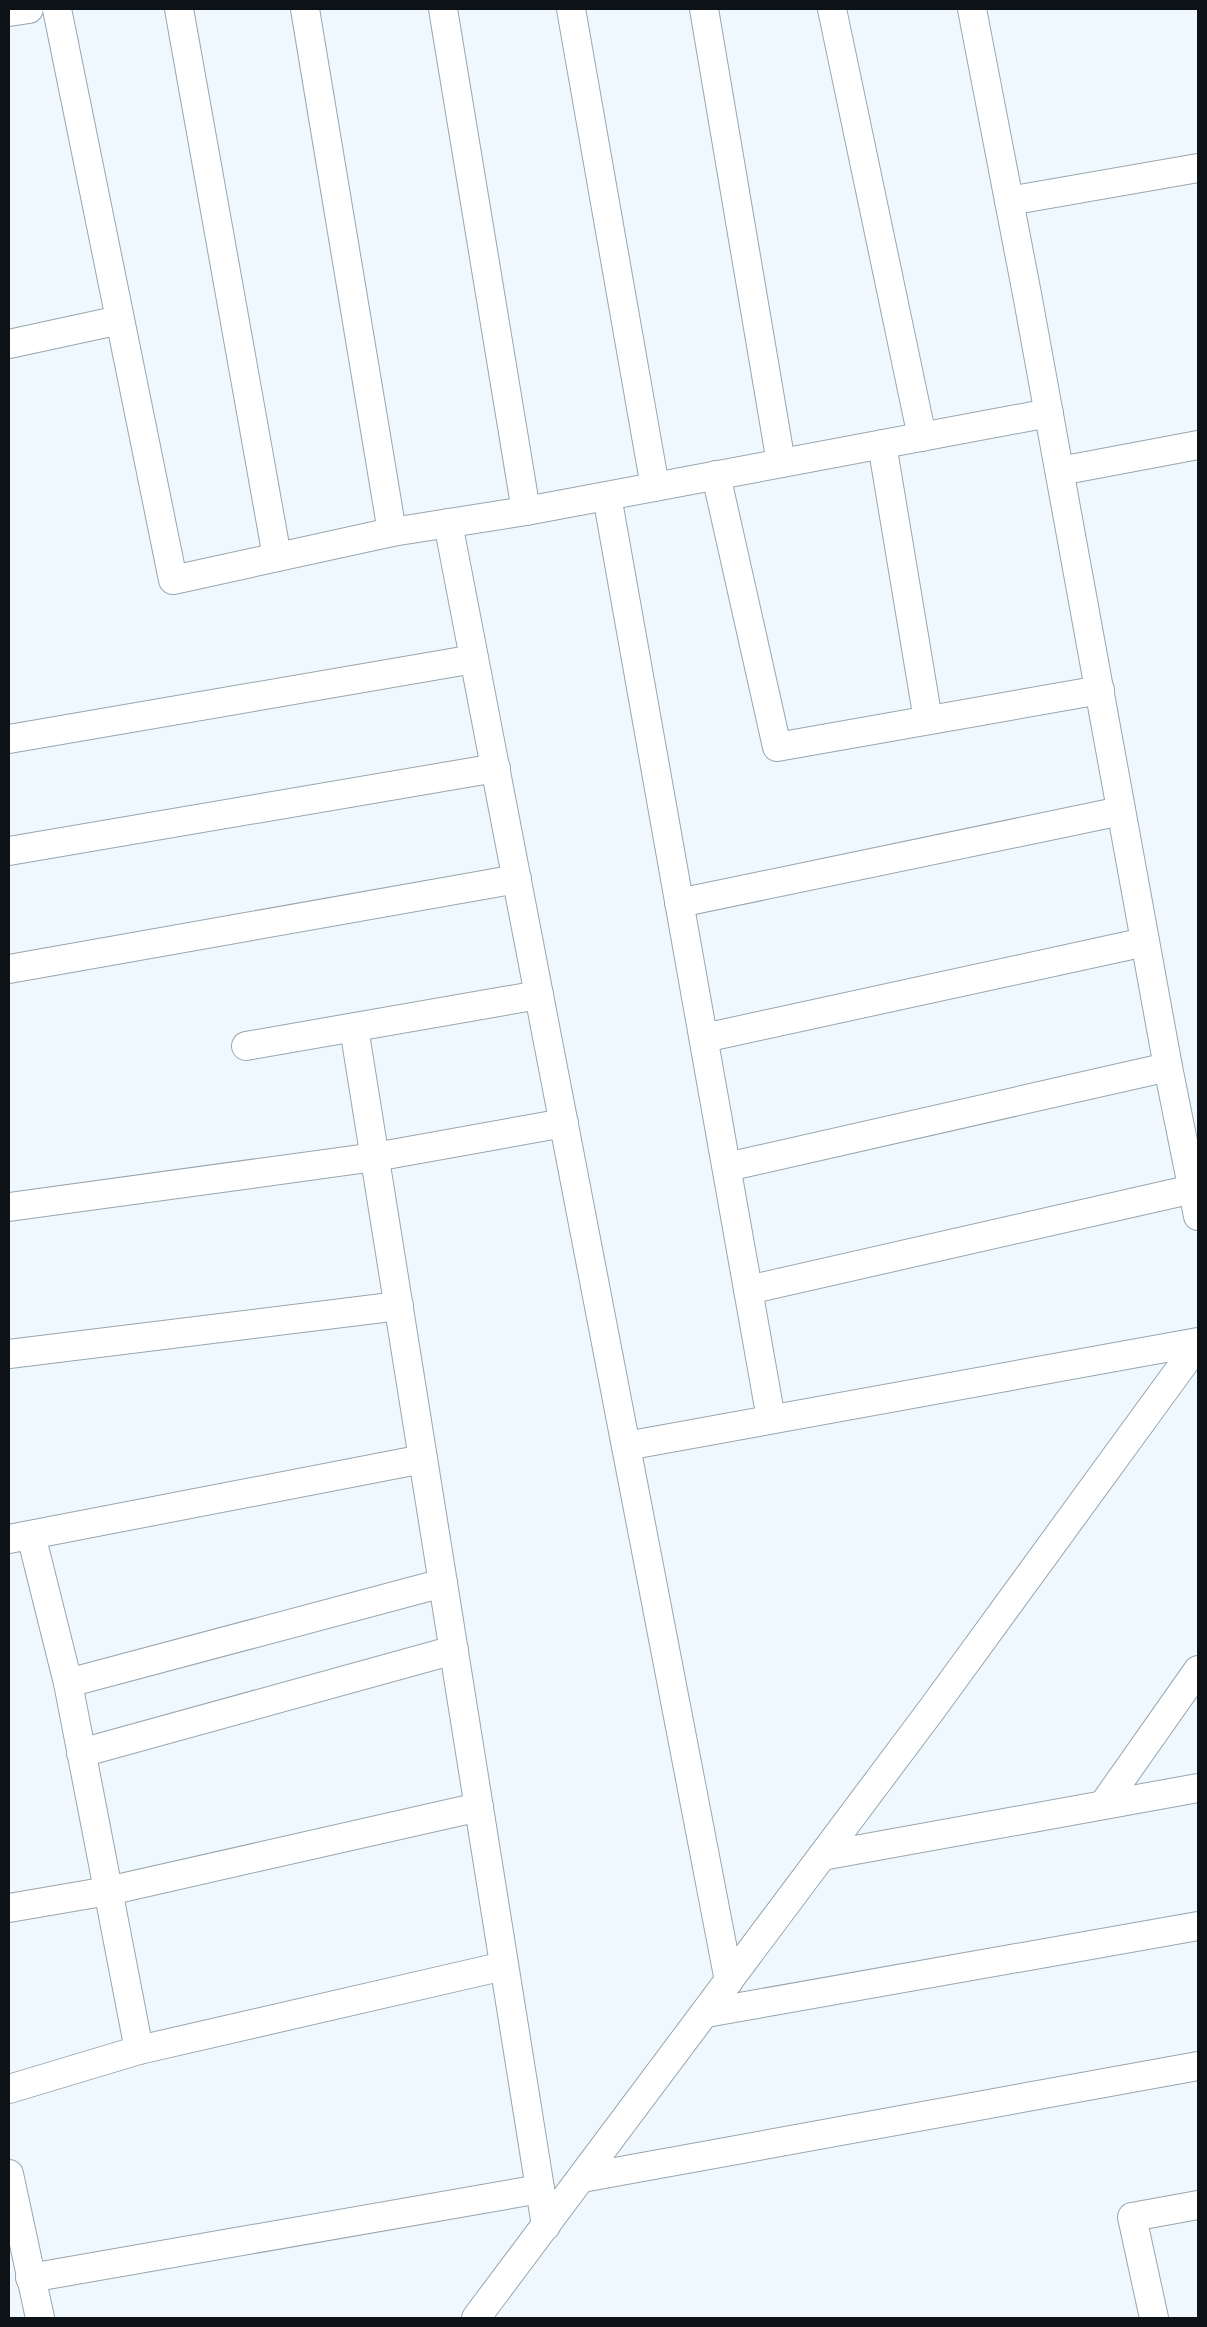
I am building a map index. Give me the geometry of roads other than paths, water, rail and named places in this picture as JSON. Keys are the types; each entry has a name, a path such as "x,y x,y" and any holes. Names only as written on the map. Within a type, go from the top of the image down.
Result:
{"street":[{"path":"9,12 29,9"},
{"path":"57,9 173,580 392,532 526,511 1049,413"},
{"path":"179,9 278,557"},
{"path":"305,9 392,532"},
{"path":"443,9 526,511"},
{"path":"571,9 655,487"},
{"path":"704,9 781,463"},
{"path":"832,9 922,437"},
{"path":"972,9 1060,471 1168,1067 1198,1216"},
{"path":"1009,201 1198,168"},
{"path":"9,344 120,320"},
{"path":"882,444 928,720"},
{"path":"1060,471 1198,445"},
{"path":"716,475 777,746 1100,690"},
{"path":"607,496 771,1419"},
{"path":"448,523 729,1981"},
{"path":"9,739 474,659"},
{"path":"9,851 496,768"},
{"path":"680,904 1121,811"},
{"path":"9,969 517,879"},
{"path":"704,1038 1146,942"},
{"path":"246,1046 539,995"},
{"path":"354,1028 546,2226"},
{"path":"727,1167 1168,1067"},
{"path":"9,1207 375,1157 564,1123"},
{"path":"748,1290 1193,1189"},
{"path":"9,1354 399,1306"},
{"path":"626,1446 1198,1343"},
{"path":"476,2318 706,2013 1198,1343"},
{"path":"138,2050 68,1683 20,1537 423,1459"},
{"path":"68,1683 443,1584"},
{"path":"81,1753 454,1650"},
{"path":"1104,1805 1198,1670"},
{"path":"822,1856 1198,1788"},
{"path":"9,1908 108,1891 479,1807"},
{"path":"706,2013 1198,1926"},
{"path":"9,2089 138,2050 504,1966"},
{"path":"582,2178 1198,2066"},
{"path":"9,2174 12,2207 40,2318"},
{"path":"30,2278 540,2189"},
{"path":"1154,2318 1132,2217 1198,2205"}]}
